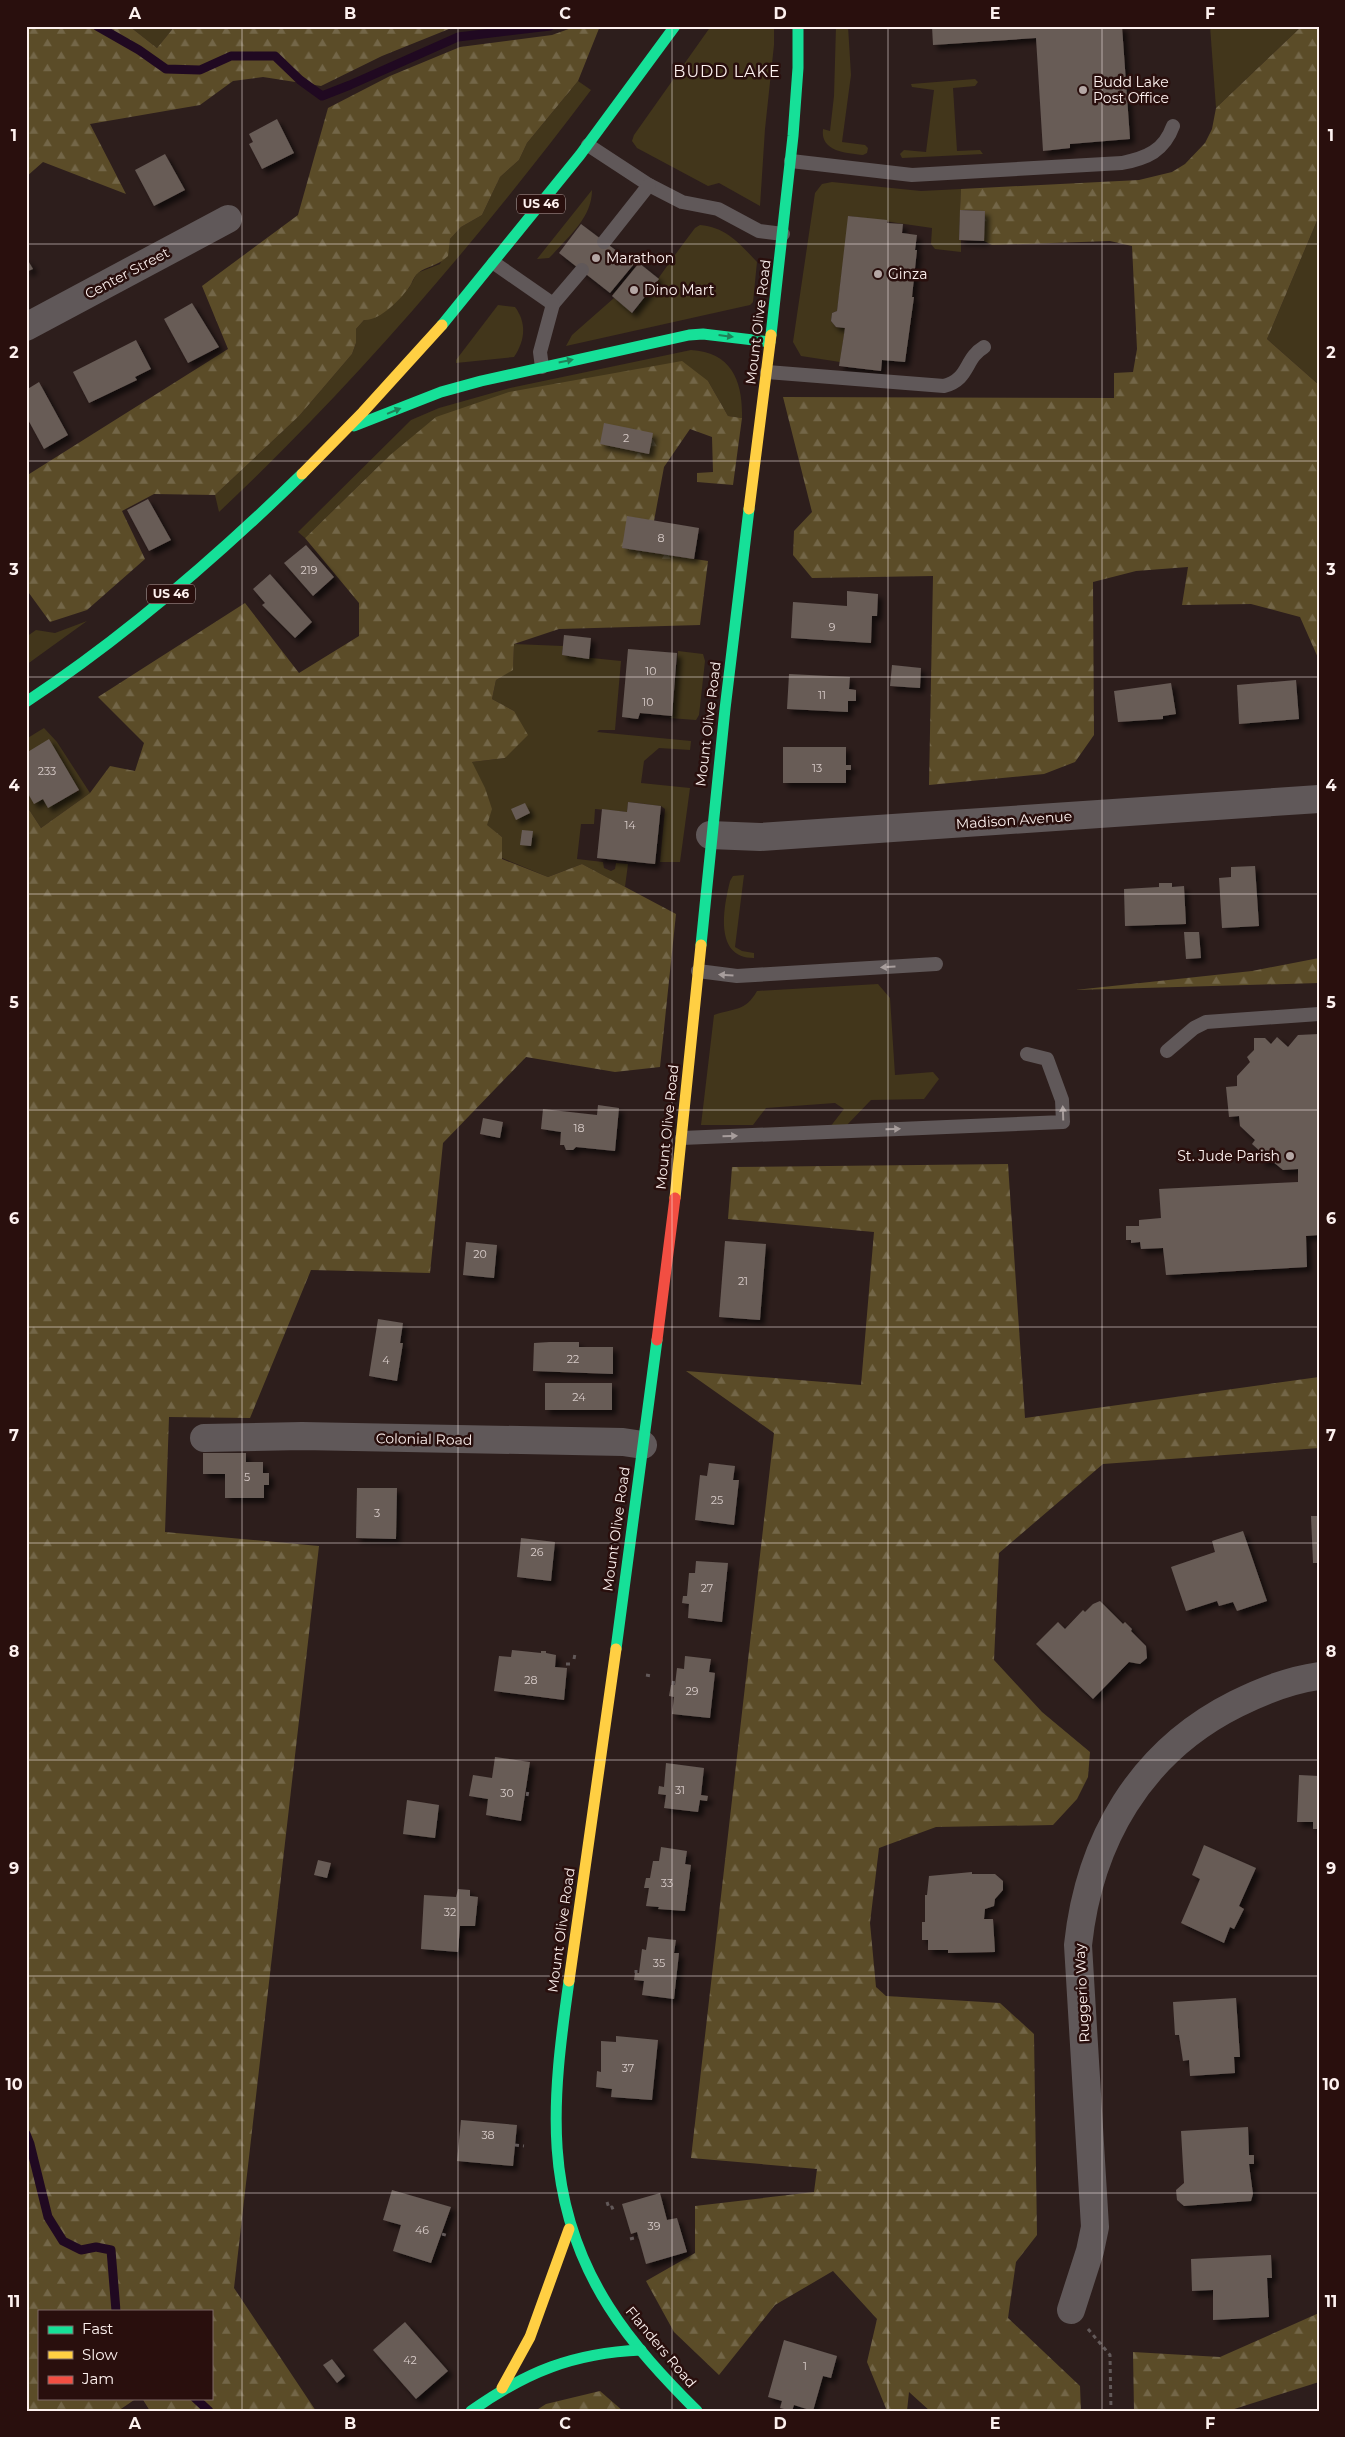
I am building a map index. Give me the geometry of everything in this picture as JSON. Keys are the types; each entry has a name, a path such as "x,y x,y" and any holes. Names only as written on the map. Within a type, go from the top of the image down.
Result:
{"main road":[{"name":"US 46","path":"26,702 105,647 158,605 245,530 348,429 416,356 494,263 588,145 675,26"},
{"name":"Mount Olive Road","path":"605,2302 588,2274 569,2229 556,2151 558,2060 643,1445 682,1138 710,835 783,234 798,66 798,26"},
{"path":"348,429 441,392 689,334 770,342"},
{"name":"Mount Olive Road","path":"501,2388 530,2338 569,2229"},
{"name":"Flanders Road","path":"605,2302 641,2350 697,2411"},
{"name":"Mount Olive Road","path":"471,2411 501,2388 524,2376 569,2359 604,2352 641,2350"}],"street":[{"name":"Center Street","path":"26,327 228,219"},
{"name":"Madison Avenue","path":"710,835 760,837 1319,799"},
{"name":"Colonial Road","path":"204,1438 302,1436 623,1442 643,1445"},
{"name":"Ruggerio Way","path":"1071,2310 1090,2251 1095,2227 1078,1946 1084,1905 1096,1860 1110,1829 1134,1790 1174,1746 1207,1720 1249,1698 1286,1684 1319,1676"}],"lane":[{"path":"790,161 912,175 1122,163 1139,159 1162,147 1169,138 1173,126"},
{"path":"588,145 649,185 682,202 725,212 759,231 783,234"},
{"path":"604,242 649,185"},
{"path":"494,263 553,304"},
{"path":"542,367 540,352 553,304 582,270"},
{"path":"767,372 944,386 959,380 965,374 976,352 984,347"},
{"path":"698,971 737,976 936,964"},
{"path":"1167,1051 1194,1028 1206,1022 1319,1014"},
{"path":"682,1138 1063,1122 1062,1100 1047,1059 1027,1054"}],"path":[{"path":"566,1664 571,1664"},
{"path":"646,1676 652,1676"},
{"path":"673,1685 674,1678"},
{"path":"527,1796 528,1791"},
{"path":"515,2145 524,2146"},
{"path":"607,2202 609,2208 612,2207 614,2212"},
{"path":"442,2234 449,2236"},
{"path":"630,2240 638,2237"},
{"path":"1071,2310 1110,2355 1111,2411"}],"shaded area":[{"path":"129,26 175,26 157,48"},
{"path":"711,26 774,26 760,206 719,183 708,186 637,148 632,141 634,135"},
{"path":"836,26 848,26 851,75 842,142 865,145 868,148 867,153 863,155 836,150 830,147 823,137 823,129 830,131 834,96"},
{"path":"1210,26 1302,26 1216,108"},
{"path":"975,79 978,82 975,86 953,88 957,151 980,150 983,154 902,158 900,154 904,150 926,152 934,90 912,87 911,84"},
{"path":"578,81 591,90 460,255 414,309 319,413 219,512 215,495 299,416 352,354 356,343 356,329 364,320 409,288 417,273 440,264 450,239 461,227 482,215 500,177 519,160 527,143"},
{"path":"832,182 921,191 961,189 959,240 961,240 961,252 935,249 931,244 932,228 849,216 837,311 832,313 831,321 836,327 845,328 840,362 801,356 793,342 815,193 822,184"},
{"path":"592,190 588,209 579,225 549,258 537,259"},
{"path":"1319,216 1319,385 1267,339"},
{"path":"700,225 717,229 732,237 757,262 753,302 750,305 566,346 572,335 614,298 633,313 695,228"},
{"path":"498,305 515,307 521,319 523,326 522,338 514,357 456,363 456,360"},
{"path":"691,350 716,356 732,371 740,392 742,418 728,416 708,381 389,456 305,538 298,532 411,420 439,408 510,388"},
{"path":"87,621 26,665 26,637 36,630 55,633"},
{"path":"514,644 563,646 562,655 621,661 615,730 599,730 597,732 691,741 690,750 659,748 644,761 641,783 690,788 680,862 660,862 665,809 661,806 628,802 627,812 595,809 594,824 581,824 577,859 603,862 604,868 611,871 615,869 616,863 628,864 625,887 582,864 548,877 502,858 502,837 486,825 472,762 505,758 514,711 492,699 496,680 513,669"},
{"path":"678,651 703,654 705,661 699,715 696,720 669,718 672,716"},
{"path":"44,728 57,742 90,793 41,828 26,805 26,739"},
{"path":"744,875 735,947 742,951 754,953 754,958 741,956 732,949 724,929 725,904 730,881 733,876"},
{"path":"878,984 890,998 895,1075 933,1072 939,1079 924,1099 871,1100 845,1127 830,1127 844,1109 835,1103 766,1108 753,1125 701,1125 714,1015 743,1006 753,998 757,991"}],"green space":[{"path":"26,26 129,26 157,48 175,26 473,26 449,29 382,56 321,86 263,77 233,81 200,105 90,124 126,194 43,162 26,177"},
{"path":"577,26 600,26 578,81 527,143 519,160 500,177 482,215 461,227 450,239 448,256 418,273 406,291 390,308 377,317 364,320 356,329 356,343 352,354 299,416 215,495 154,494 122,511 145,559 87,610 50,622 26,589 26,476 228,349 202,286 298,215 328,108 390,76 460,47 552,35"},
{"path":"1302,26 1319,26 1319,216 1267,339 1319,385 1319,660 1300,617 1251,604 1182,605 1188,567 1136,571 1093,582 1094,735 1075,762 1044,774 929,785 933,576 812,578 793,555 794,531 812,512 783,397 1114,398 1114,373 1133,372 1137,349 1132,246 1110,241 992,245 984,241 985,211 960,210 961,189 1139,180 1172,172 1185,164 1205,143 1212,129 1216,108"},
{"path":"682,361 708,381 728,416 742,418 733,485 697,482 697,473 713,472 712,437 690,429 664,467 654,521 623,548 708,561 700,625 559,629 514,644 513,670 496,680 492,699 514,711 528,735 505,758 472,762 485,788 492,809 487,825 502,837 502,859 548,877 582,864 676,914 660,1067 615,1072 526,1057 443,1143 430,1273 311,1270 250,1418 169,1417 165,1532 319,1546 234,2288 316,2411 150,2411 143,2400 212,2400 212,2310 38,2310 38,2400 134,2400 118,2411 26,2411 26,805 41,828 90,793 110,766 135,771 144,743 98,697 245,603 299,673 359,636 359,603 305,538 389,456 436,417 509,392"},
{"path":"1319,958 1319,983 1075,990 1252,971"},
{"path":"1008,1164 1025,1418 1319,1377 1319,1448 1103,1464 999,1553 994,1660 1042,1712 1090,1752 1088,1777 1077,1799 1053,1825 936,1827 879,1848 870,1923 876,1987 886,1996 1000,2003 1034,2034 1037,2235 1016,2262 1008,2318 1080,2386 1081,2411 930,2411 909,2392 907,2411 887,2411 867,2362 877,2319 833,2271 775,2305 719,2375 674,2332 646,2281 695,2253 695,2206 814,2192 817,2169 691,2158 774,1433 686,1371 861,1385 874,1232 728,1219 732,1167"},
{"path":"1319,2313 1319,2382 1228,2411 1134,2411 1133,2352 1220,2357"},
{"path":"600,2391 623,2411 535,2411 546,2404"}],"building":[{"path":"932,26 1084,26 1084,29 1122,26 1130,139 1070,144 1070,148 1043,151 1036,38 933,45"},
{"path":"277,119 294,153 262,169 249,144 253,142 249,134"},
{"path":"165,154 185,190 154,206 135,170"},
{"path":"960,210 985,211 984,241 959,240"},
{"name":"Ginza","path":"848,216 887,220 887,223 903,224 902,233 917,235 912,297 914,297 905,362 882,360 881,371 839,366 845,328 836,327 831,321 832,313 837,311"},
{"name":"Marathon","path":"581,224 634,264 610,293 559,253"},
{"path":"26,257 33,269 26,272"},
{"name":"Dino Mart","path":"639,263 659,279 632,313 612,296"},
{"path":"192,303 219,347 188,363 164,319"},
{"path":"136,340 151,369 135,377 137,380 89,403 73,372"},
{"path":"39,382 68,435 44,449 26,416 26,390"},
{"path":"604,423 653,433 649,454 600,444"},
{"path":"148,499 171,540 149,551 127,510"},
{"path":"627,516 699,528 694,559 622,548"},
{"path":"306,545 334,577 313,596 284,563"},
{"path":"270,574 312,622 295,638 262,605 265,603 253,589"},
{"path":"847,591 878,594 877,616 872,616 871,643 791,638 793,602 847,606"},
{"path":"564,635 591,638 589,659 562,655"},
{"path":"628,649 677,653 672,716 640,713 638,719 622,717"},
{"path":"892,665 921,668 920,688 890,686"},
{"path":"789,674 850,677 849,689 856,690 856,701 848,701 848,712 787,709"},
{"path":"1296,680 1299,719 1239,724 1237,685"},
{"path":"1171,683 1176,714 1163,716 1163,719 1118,722 1114,691"},
{"path":"49,739 79,790 48,808 43,799 34,804 26,790 26,753"},
{"path":"783,747 846,747 846,765 851,765 851,770 846,770 846,783 783,783"},
{"path":"628,802 661,806 655,864 597,858 602,809 627,812"},
{"path":"525,803 530,813 516,820 511,809"},
{"path":"522,830 533,831 531,846 520,845"},
{"path":"1255,866 1259,926 1222,928 1219,878 1231,877 1231,867"},
{"path":"1159,883 1172,883 1172,887 1184,886 1186,924 1125,926 1124,889 1159,887"},
{"path":"1184,932 1199,932 1201,958 1186,959"},
{"name":"St. Jude Parish","path":"1319,1034 1319,1167 1317,1167 1319,1179 1319,1235 1306,1236 1307,1267 1166,1275 1163,1248 1141,1249 1140,1242 1131,1243 1131,1240 1126,1240 1126,1226 1139,1226 1139,1220 1161,1218 1159,1189 1298,1182 1298,1169 1283,1170 1272,1161 1261,1162 1261,1152 1252,1144 1255,1140 1240,1126 1239,1116 1229,1117 1226,1087 1237,1086 1237,1076 1250,1062 1247,1057 1254,1050 1254,1038 1265,1038 1271,1044 1277,1037 1288,1047 1298,1035"},
{"path":"598,1105 619,1108 615,1151 576,1147 573,1150 566,1150 564,1145 560,1145 561,1132 541,1129 543,1109 597,1115"},
{"path":"483,1118 503,1122 500,1138 480,1134"},
{"path":"725,1241 766,1244 760,1320 719,1317"},
{"path":"466,1242 497,1245 494,1278 463,1275"},
{"path":"378,1319 403,1323 400,1343 403,1343 397,1381 369,1376"},
{"path":"579,1342 579,1347 613,1347 613,1374 533,1371 534,1343"},
{"path":"545,1383 612,1383 612,1410 545,1410"},
{"path":"203,1453 246,1453 246,1462 263,1462 263,1473 269,1473 269,1485 264,1485 264,1498 225,1498 225,1474 203,1474"},
{"path":"709,1463 735,1466 733,1480 739,1480 734,1525 695,1520 700,1475 707,1476"},
{"path":"357,1488 397,1488 396,1539 356,1538"},
{"path":"1311,1516 1319,1516 1319,1563 1313,1563"},
{"path":"1243,1531 1267,1601 1237,1611 1233,1602 1219,1606 1217,1601 1186,1611 1171,1567 1215,1552 1212,1541"},
{"path":"521,1538 555,1542 551,1581 517,1577"},
{"path":"696,1561 728,1563 722,1622 688,1618 689,1604 682,1603 683,1596 687,1596 689,1573 695,1573"},
{"path":"1100,1601 1123,1624 1125,1622 1132,1629 1131,1631 1146,1646 1147,1658 1140,1664 1129,1662 1093,1699 1036,1644 1058,1622 1065,1629 1083,1610 1085,1612 1093,1604"},
{"path":"512,1650 541,1653 541,1651 546,1651 546,1653 556,1655 555,1667 567,1668 564,1700 494,1691 499,1656 511,1657"},
{"path":"685,1656 711,1659 709,1672 715,1673 710,1718 672,1714 674,1697 669,1696 671,1685 675,1685 677,1668 684,1669"},
{"path":"495,1757 530,1762 521,1821 486,1815 488,1799 469,1796 473,1775 492,1778"},
{"path":"666,1763 704,1768 701,1795 708,1796 707,1801 700,1800 698,1812 664,1808 666,1795 658,1794 659,1786 664,1787"},
{"path":"1299,1775 1319,1776 1319,1829 1313,1829 1313,1822 1297,1822"},
{"path":"407,1800 439,1805 435,1838 403,1834"},
{"path":"1204,1845 1256,1868 1239,1906 1244,1909 1234,1929 1230,1927 1224,1943 1181,1923 1200,1879 1192,1875"},
{"path":"661,1847 687,1851 685,1864 691,1865 685,1911 646,1906 649,1888 644,1888 646,1878 650,1878 653,1861 659,1861"},
{"path":"318,1860 331,1863 327,1878 314,1875"},
{"path":"972,1872 972,1874 995,1874 1003,1881 1003,1890 995,1899 994,1906 985,1909 984,1919 993,1919 995,1952 948,1953 948,1950 928,1950 928,1940 922,1940 922,1922 925,1922 925,1895 927,1895 929,1876"},
{"path":"458,1889 470,1890 470,1896 478,1897 475,1926 460,1926 458,1952 421,1949 424,1895 456,1897"},
{"path":"648,1937 676,1940 674,1953 679,1953 674,1999 642,1995 644,1981 634,1980 635,1973 639,1973 642,1949 646,1950"},
{"path":"1236,1998 1240,2057 1234,2057 1235,2073 1190,2076 1189,2060 1183,2061 1179,2035 1175,2035 1173,2002"},
{"path":"616,2036 658,2040 652,2100 611,2097 612,2089 596,2087 597,2071 601,2072 601,2041 616,2042"},
{"path":"461,2120 517,2125 513,2166 457,2161"},
{"path":"1248,2127 1249,2155 1254,2155 1254,2164 1249,2164 1253,2194 1251,2201 1184,2206 1177,2200 1176,2190 1184,2183 1181,2131"},
{"path":"392,2190 451,2207 431,2263 393,2251 401,2225 383,2220"},
{"path":"660,2193 667,2220 677,2218 687,2252 646,2264 637,2232 631,2234 622,2204"},
{"path":"1271,2255 1272,2278 1267,2278 1269,2317 1213,2320 1213,2290 1192,2291 1191,2259"},
{"path":"405,2322 448,2371 416,2399 373,2350"},
{"path":"784,2340 837,2356 831,2378 823,2376 813,2411 794,2405 792,2411 780,2408 782,2401 768,2397"},
{"path":"332,2359 345,2376 337,2383 323,2365"}],"waterway":[{"path":"97,26 139,50 166,69 200,70 231,56 275,56 300,80 322,96 458,37 550,26"},
{"path":"26,2134 48,2217 63,2241 81,2250 96,2247 111,2250 116,2310"},
{"path":"197,2400 209,2411"}],"traffic: fast":[{"path":"442,325 580,155 675,26"},
{"path":"771,335 793,136 798,68 798,26"},
{"path":"354,426 441,392 481,381 689,335 703,334 770,342"},
{"path":"26,702 135,623 204,565 302,474"},
{"path":"701,945 725,709 749,509"},
{"path":"616,1649 657,1340"},
{"path":"569,1981 556,2108 557,2148 562,2188 572,2228 587,2267 618,2321 650,2361 697,2411"},
{"path":"471,2411 511,2385 551,2367 593,2355 641,2350"}],"traffic: slow":[{"path":"302,474 363,412 442,325"},
{"path":"749,509 771,335"},
{"path":"675,1198 701,945"},
{"path":"569,1981 616,1649"},
{"path":"502,2388 530,2337 569,2229"}],"traffic: jam":[{"path":"657,1340 675,1198"}],"place":[{"name":"Budd Lake Post Office","path":"1083,90"},
{"name":"Marathon","path":"596,258"},
{"name":"Ginza","path":"878,274"},
{"name":"Dino Mart","path":"634,290"},
{"name":"St. Jude Parish","path":"1290,1156"}],"district":[{"name":"BUDD LAKE","path":"727,71"}]}
